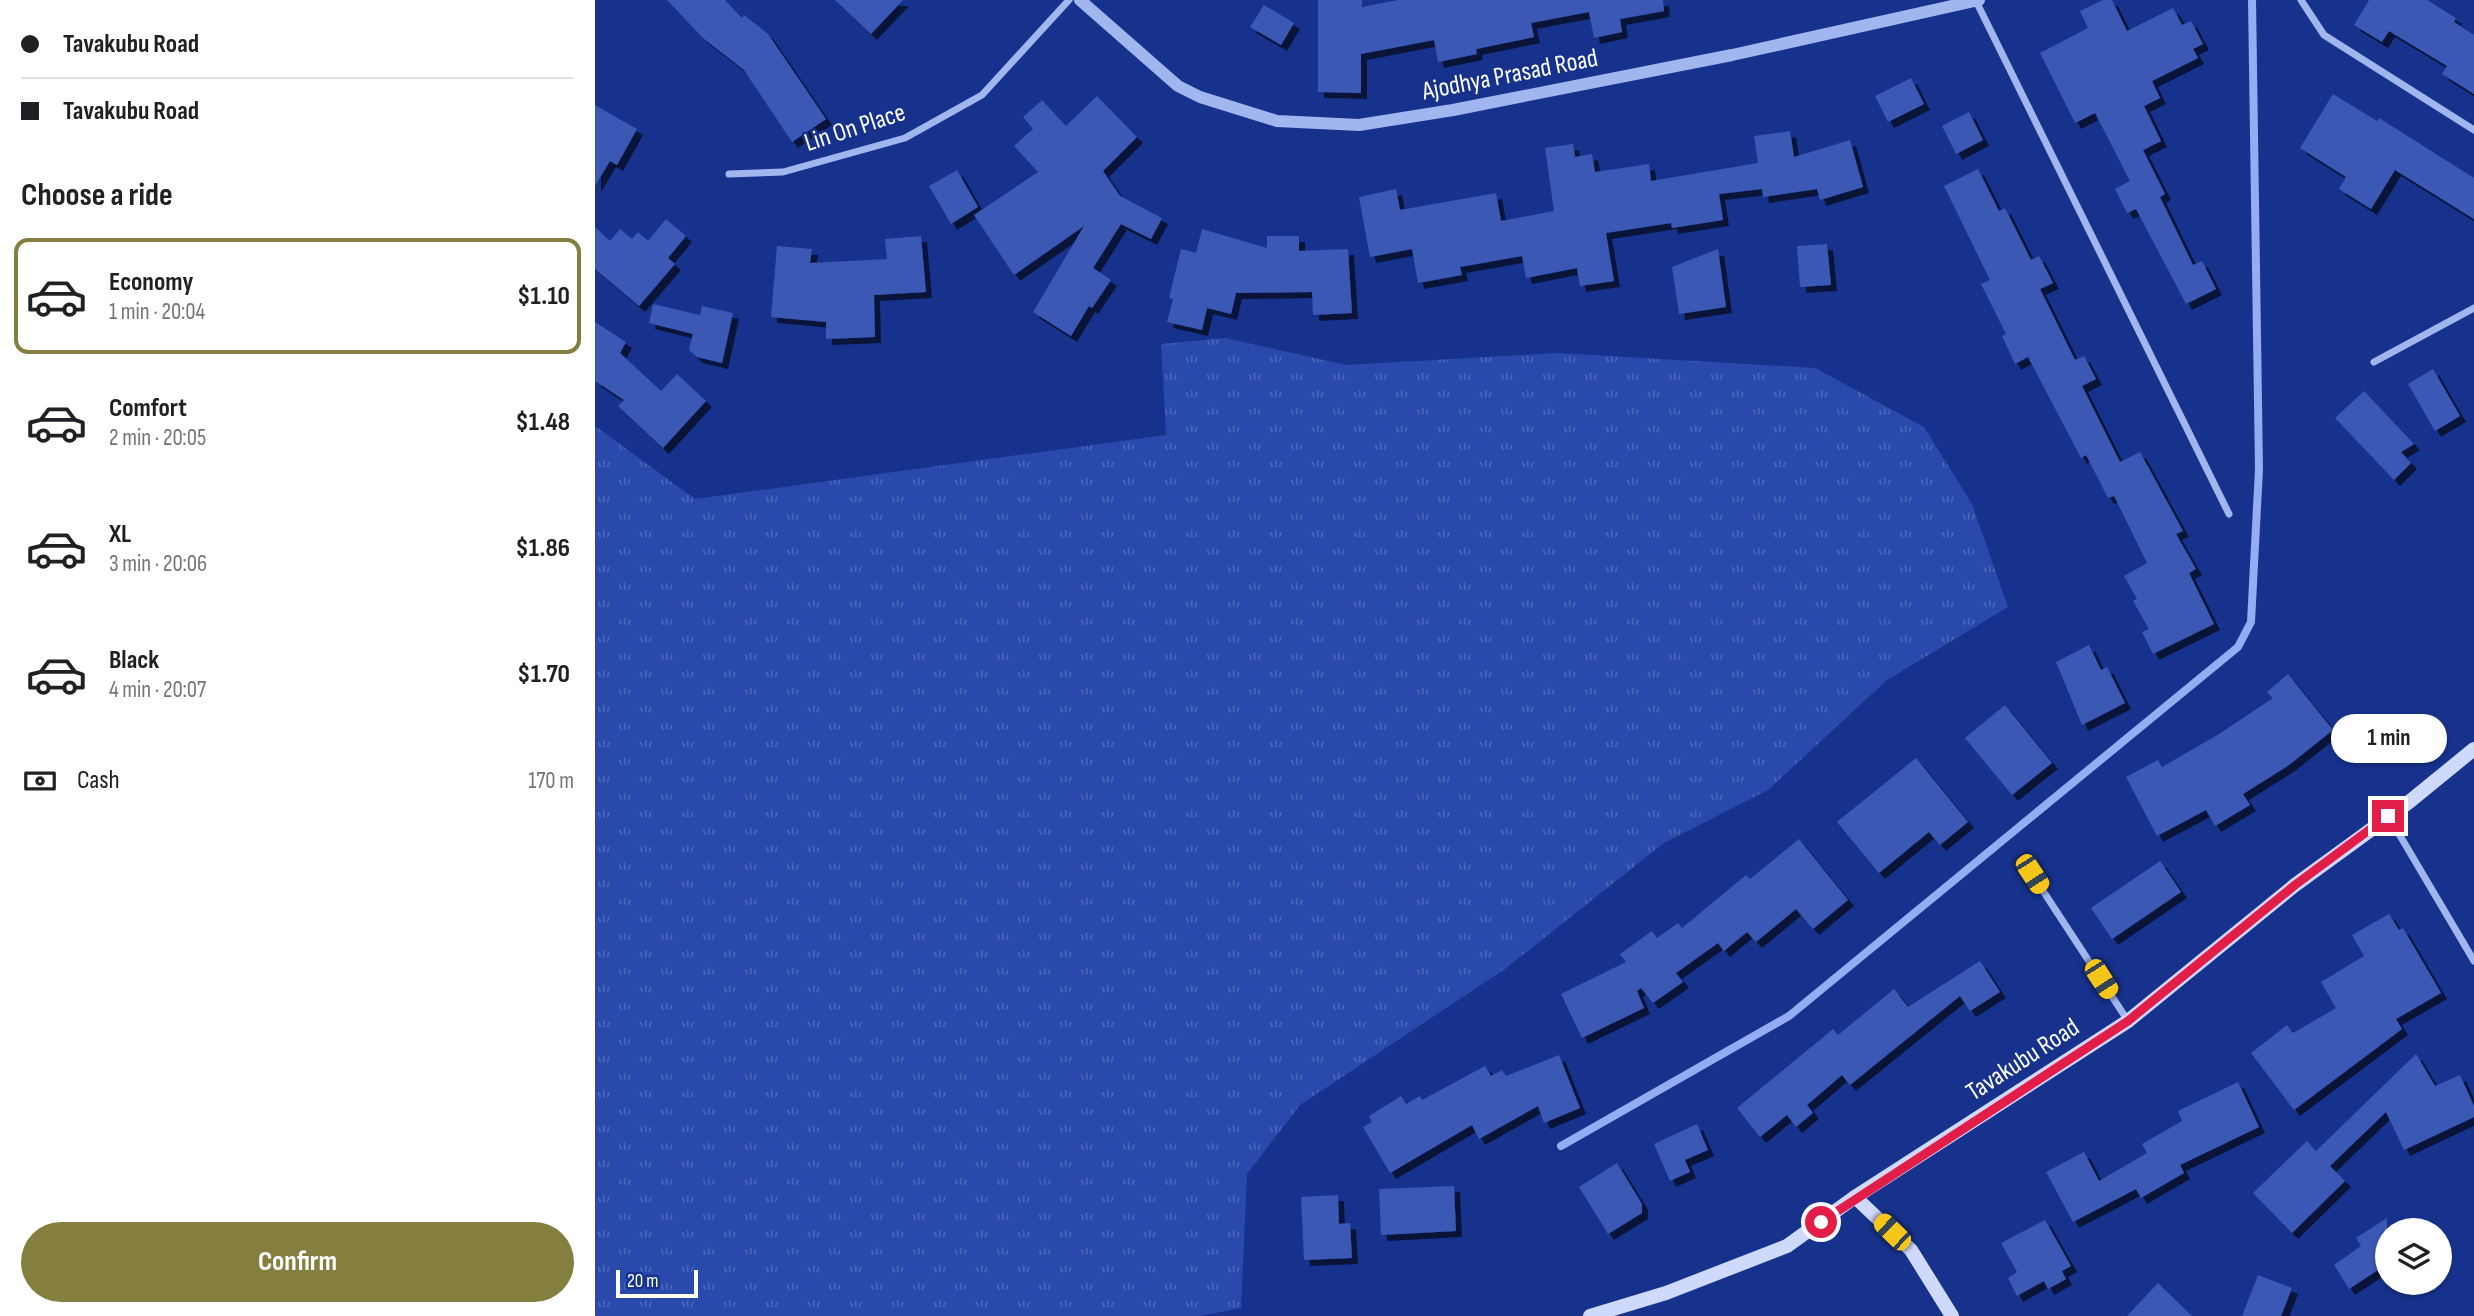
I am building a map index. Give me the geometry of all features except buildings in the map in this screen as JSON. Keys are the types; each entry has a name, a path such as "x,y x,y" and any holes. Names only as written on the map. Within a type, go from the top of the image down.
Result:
{"main road":[{"name":"Tavakubu Road","path":"1590,1316 1666,1293 1787,1246 1855,1196 2128,1021 2295,885 2474,749"},
{"path":"1855,1196 1911,1250 1952,1316"}],"street":[{"name":"Lin On Place","path":"729,174 783,172 905,138 982,95 1069,0"},
{"name":"Ajodhya Prasad Road","path":"1080,0 1178,86 1200,97 1277,121 1359,125 1718,58 1977,1"},
{"path":"2301,0 2324,35 2474,130"},
{"path":"1977,1 2228,514"},
{"path":"2374,362 2474,308"},
{"path":"2388,816 2474,961"},
{"path":"2032,874 2128,1021"}],"green space":[{"path":"1225,338 1346,365 1557,353 1815,368 1924,427 1972,504 2008,607 1887,680 1768,790 1664,843 1505,969 1300,1105 1247,1174 1241,1308 1200,1316 595,1316 595,426 695,499 1166,435 1161,344"}],"waterway":[{"path":"1561,1146 1789,1016 2238,647 2251,622 2259,469 2252,0"}],"route":[{"path":"1821,1222 1855,1196 2128,1021 2295,885 2388,816"}]}
